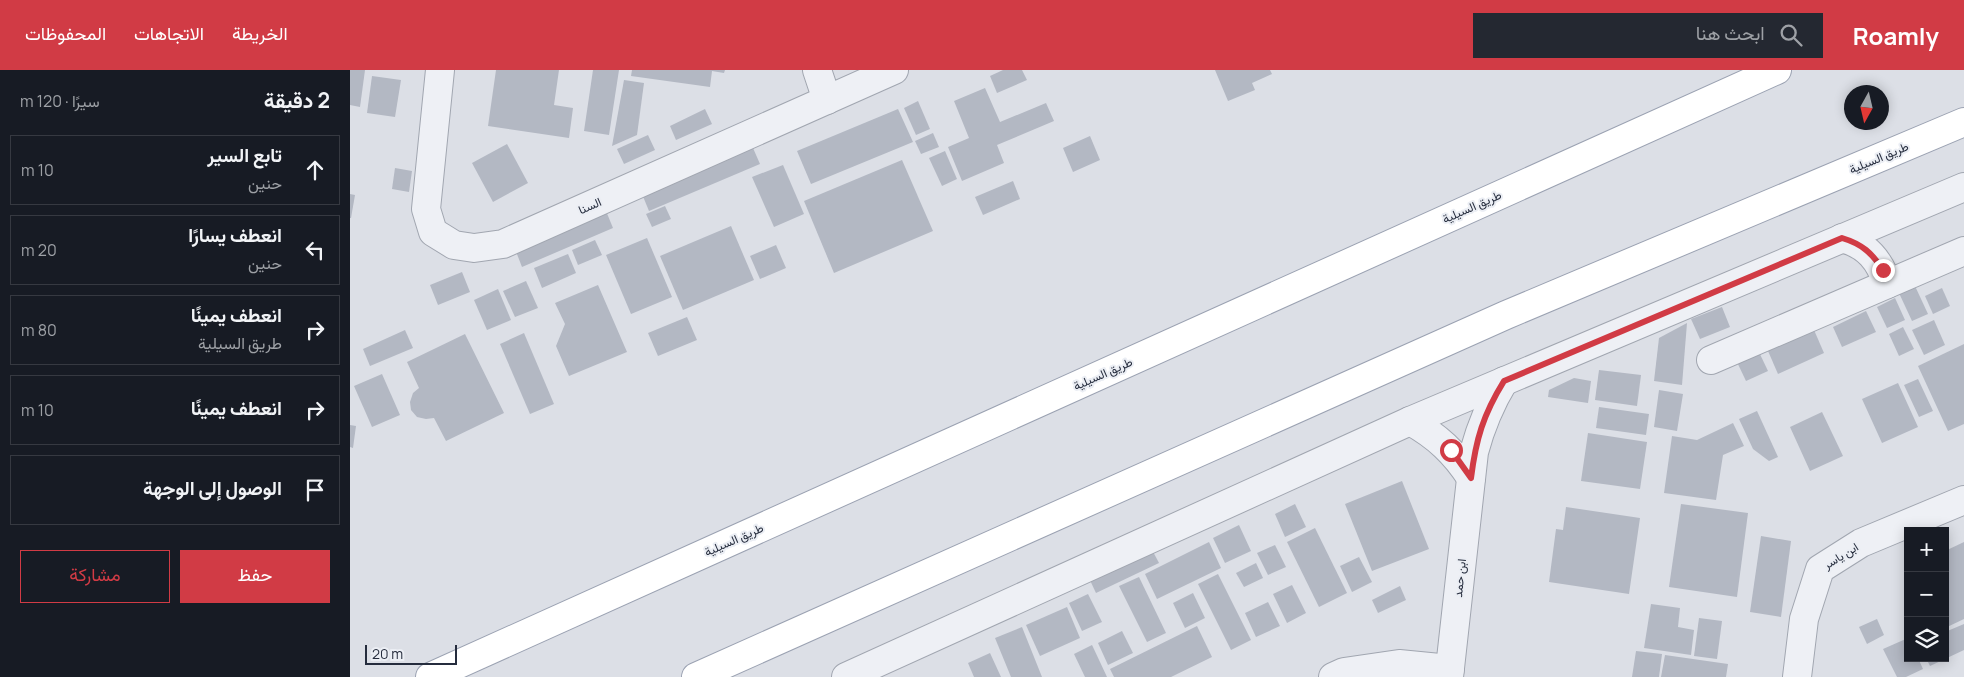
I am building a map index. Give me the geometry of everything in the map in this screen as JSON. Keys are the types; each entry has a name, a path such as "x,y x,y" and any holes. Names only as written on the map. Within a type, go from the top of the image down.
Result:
{"main road":[{"name":"طريق السيلية","path":"430,677 1777,70"},
{"name":"طريق السيلية","path":"696,677 1506,315 1964,122"}],"street":[{"name":"السنا","path":"440,70 426,209 433,232 454,245 474,248 503,244 894,70"},
{"path":"817,70 827,100"},
{"path":"1718,97 1738,70"},
{"path":"846,677 1410,421 1964,186"},
{"path":"1894,216 1890,228 1889,242 1895,267 1894,281"},
{"path":"1842,238 1864,247 1875,257 1883,270 1894,281"},
{"path":"1711,360 1964,251"},
{"name":"ابن حمد","path":"1450,673 1474,452 1480,427 1490,404 1504,381"},
{"path":"1410,421 1439,439 1457,457 1471,478"},
{"name":"ابن ياسر","path":"1797,677 1804,619 1820,569 1861,543 1964,500"},
{"path":"1333,677 1344,672 1399,664 1450,673"}],"building":[{"path":"350,70 365,70 360,107 350,105"},
{"path":"496,70 559,70 554,105 573,108 569,138 488,126"},
{"path":"593,70 619,70 609,135 584,131"},
{"path":"632,70 725,70 724,73 712,71 710,87 631,76"},
{"path":"1003,70 1022,70 1027,80 997,93 990,76"},
{"path":"1215,70 1270,70 1272,74 1252,83 1255,90 1228,101"},
{"path":"372,76 401,80 395,117 367,113"},
{"path":"624,80 644,83 637,135 612,146"},
{"path":"985,88 1000,122 1046,103 1054,121 997,145 1004,163 962,181 948,147 969,138 954,101"},
{"path":"918,101 930,129 916,135 904,108"},
{"path":"705,109 712,124 676,140 670,126"},
{"path":"898,109 913,142 811,184 797,151"},
{"path":"933,133 939,147 921,154 915,141"},
{"path":"648,135 655,150 624,164 617,149"},
{"path":"1090,136 1100,160 1073,172 1063,148"},
{"path":"507,144 528,183 493,202 472,163"},
{"path":"753,148 760,164 649,211 642,194"},
{"path":"945,151 957,179 942,186 929,158"},
{"path":"902,160 933,231 834,273 804,201"},
{"path":"783,165 804,214 774,227 752,177"},
{"path":"395,168 412,171 409,192 392,189"},
{"path":"1013,181 1020,199 983,215 975,197"},
{"path":"350,194 355,195 351,218 350,218"},
{"path":"665,206 671,219 652,227 646,214"},
{"path":"606,211 613,228 522,267 515,249"},
{"path":"731,226 754,280 683,310 660,256"},
{"path":"647,238 672,297 631,314 606,255"},
{"path":"595,240 602,255 578,265 572,250"},
{"path":"776,245 786,268 760,279 750,256"},
{"path":"568,254 576,273 542,288 534,268"},
{"path":"462,272 470,292 438,305 430,285"},
{"path":"526,281 538,308 515,317 503,291"},
{"path":"598,285 627,352 569,376 556,346 565,324 555,303"},
{"path":"1915,286 1928,314 1912,321 1899,293"},
{"path":"1942,288 1950,306 1933,314 1925,296"},
{"path":"498,289 511,320 487,330 474,300"},
{"path":"1895,298 1905,320 1887,328 1877,307"},
{"path":"1722,307 1730,327 1700,339 1691,319"},
{"path":"1866,311 1876,332 1842,347 1833,327"},
{"path":"687,317 697,340 658,356 648,333"},
{"path":"1934,320 1945,345 1924,355 1912,330"},
{"path":"1687,323 1682,385 1654,381 1659,338"},
{"path":"1903,327 1914,349 1899,356 1889,334"},
{"path":"405,330 413,348 370,366 363,349"},
{"path":"1814,330 1824,353 1778,374 1768,351"},
{"path":"524,333 554,404 530,414 500,344"},
{"path":"465,334 504,413 446,441 434,418 417,417 411,410 410,402 413,393 419,388 407,362"},
{"path":"1964,344 1964,424 1948,431 1918,366"},
{"path":"1758,350 1768,371 1746,381 1736,360"},
{"path":"1599,370 1641,375 1637,406 1595,400"},
{"path":"382,374 400,415 372,427 354,386"},
{"path":"1574,378 1591,381 1588,403 1548,397 1549,390"},
{"path":"1918,379 1933,411 1919,417 1904,385"},
{"path":"1898,383 1918,427 1882,443 1862,399"},
{"path":"1659,390 1683,394 1677,431 1654,427"},
{"path":"1599,407 1649,414 1646,435 1596,428"},
{"path":"1757,411 1778,457 1769,461 1753,449 1739,419"},
{"path":"1822,412 1843,456 1810,471 1790,427"},
{"path":"1733,423 1744,446 1723,455 1716,500 1664,493 1672,436 1697,440"},
{"path":"350,425 356,426 353,448 350,447"},
{"path":"1588,433 1647,442 1640,489 1581,481"},
{"path":"1402,481 1429,549 1372,571 1345,504"},
{"path":"1295,504 1306,527 1285,537 1275,514"},
{"path":"1681,504 1748,513 1737,597 1669,587"},
{"path":"1566,507 1640,518 1629,594 1549,582 1556,529 1563,530"},
{"path":"1239,525 1251,551 1225,563 1213,538"},
{"path":"1315,528 1347,593 1319,607 1287,542"},
{"path":"1761,536 1791,541 1781,617 1750,612"},
{"path":"1209,542 1221,568 1157,599 1145,574"},
{"path":"1964,542 1964,619 1949,626 1949,572 1949,549"},
{"path":"1275,545 1286,567 1268,575 1257,553"},
{"path":"1150,546 1159,563 1096,593 1088,576"},
{"path":"1359,557 1372,582 1352,592 1340,566"},
{"path":"1256,563 1263,578 1244,587 1236,573"},
{"path":"1218,574 1251,640 1231,650 1198,584"},
{"path":"1139,577 1166,633 1147,642 1119,586"},
{"path":"1292,585 1306,613 1287,623 1273,594"},
{"path":"1400,586 1406,600 1378,613 1372,600"},
{"path":"1193,593 1205,618 1185,628 1173,603"},
{"path":"1088,594 1102,622 1082,631 1069,603"},
{"path":"1268,602 1280,626 1256,637 1245,613"},
{"path":"1651,604 1680,608 1678,627 1694,630 1691,655 1644,648"},
{"path":"1067,607 1080,638 1040,656 1026,625"},
{"path":"1699,618 1722,621 1717,659 1694,656"},
{"path":"1877,619 1884,635 1867,644 1859,627"},
{"path":"1964,624 1964,650 1949,657 1949,630"},
{"path":"1197,626 1212,657 1171,677 1114,677 1110,669"},
{"path":"1022,627 1042,677 1011,677 995,638"},
{"path":"1122,631 1133,653 1108,665 1098,643"},
{"path":"1904,640 1904,662 1920,662 1923,669 1906,677 1897,677 1883,649"},
{"path":"1092,645 1107,677 1085,677 1074,654"},
{"path":"1636,651 1662,654 1659,677 1632,677"},
{"path":"990,653 1001,677 974,677 968,663"},
{"path":"1665,655 1728,664 1726,677 1661,677"},
{"path":"1928,662 1938,662 1930,666"}],"route":[{"path":"1451,450 1471,478 1474,452 1480,427 1490,404 1504,381 1842,238 1864,247 1875,257 1883,270"}]}
